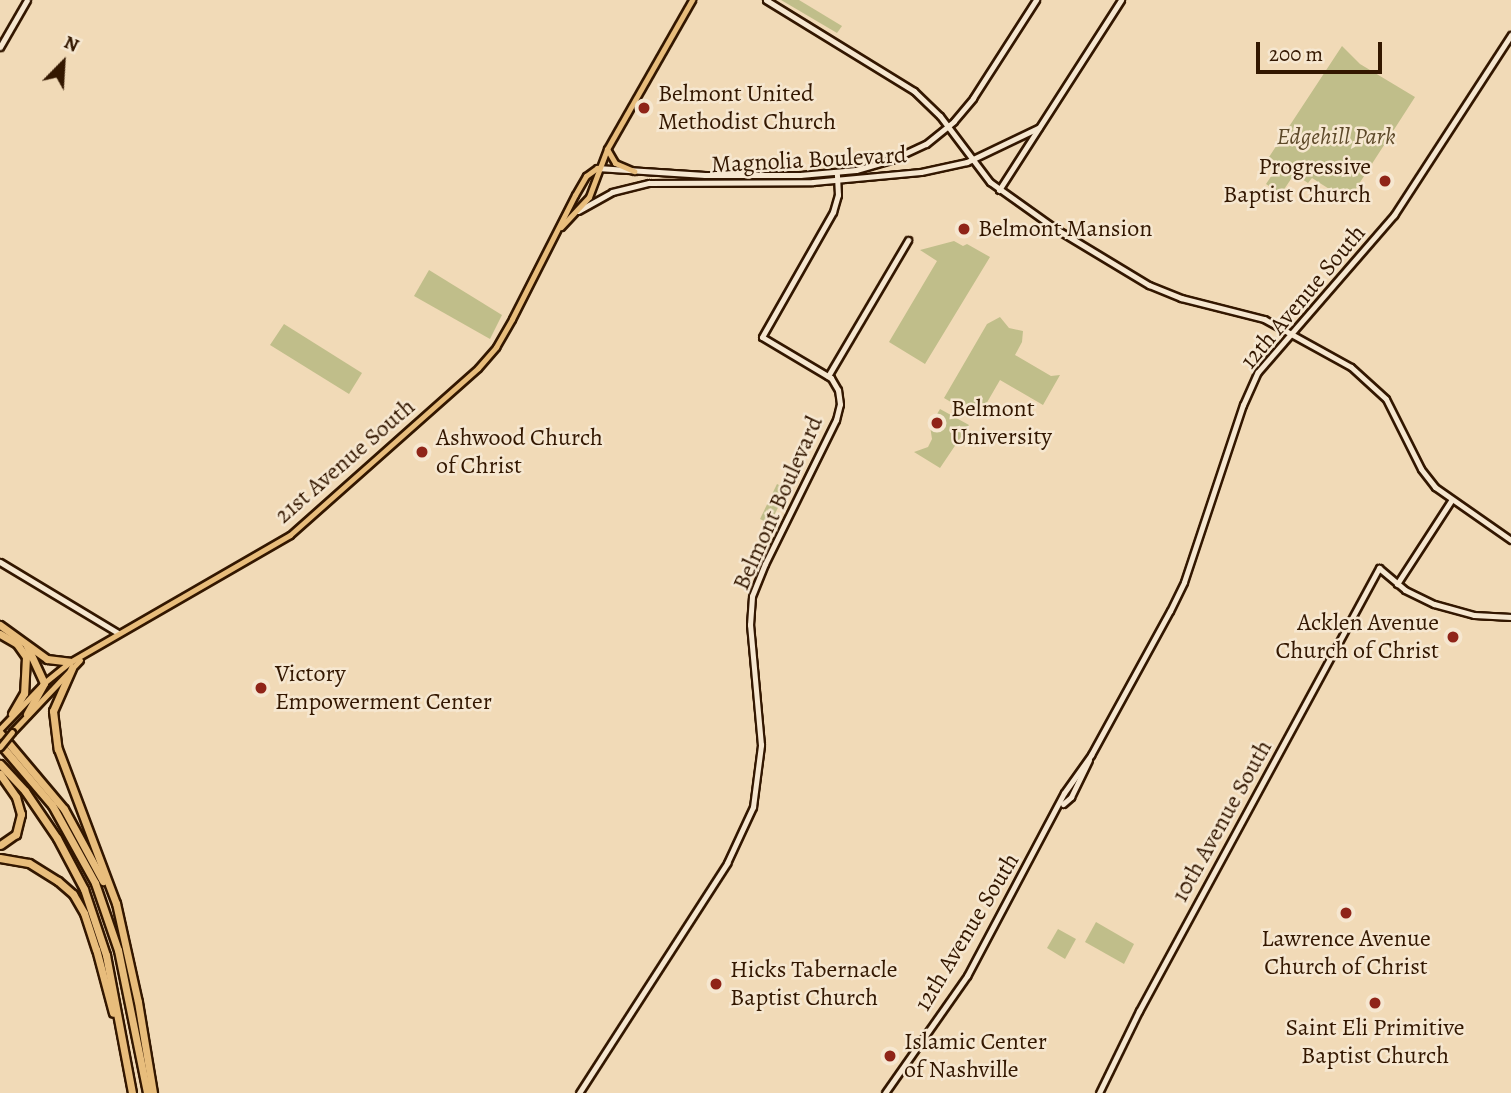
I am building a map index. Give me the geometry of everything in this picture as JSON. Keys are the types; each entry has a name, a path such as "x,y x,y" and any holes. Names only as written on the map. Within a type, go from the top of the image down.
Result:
{"highway":[{"path":"0,625 47,659 71,665 53,711 58,749 116,903 129,955 153,1093"},
{"path":"0,634 17,644 26,657 24,693 12,714"},
{"path":"27,645 44,683 27,714"},
{"path":"1,729 41,778 82,839 102,877 129,955"},
{"path":"0,745 52,805 95,883 118,950 147,1093"},
{"path":"0,764 24,791 58,838 84,889 106,954 132,1093"},
{"path":"0,774 16,797 21,814 16,834 0,845"},
{"path":"0,858 29,863 73,894 84,913 96,949 121,1042"}],"main road":[{"path":"0,47 27,0"},
{"name":"21st Avenue South","path":"561,227 560,222 586,176 597,167 692,0"},
{"path":"766,0 914,91 949,127 999,190 1045,222 1149,285 1181,298 1250,313 1291,332 1351,367 1386,399 1421,469 1451,501 1511,540"},
{"name":"Magnolia Boulevard","path":"597,167 730,175 837,173 891,160 926,144 949,127 973,98 1036,0"},
{"path":"999,190 1121,0"},
{"name":"12th Avenue South","path":"885,1093 967,976 1178,596 1250,388 1266,362 1394,215 1511,35"},
{"name":"Magnolia Boulevard","path":"578,211 612,192 657,182 838,181 903,175 972,159 1038,128"},
{"path":"607,149 615,163 634,171"},
{"name":"21st Avenue South","path":"71,665 118,633 290,535 477,368 496,348 561,227 578,211 597,180 597,167"},
{"path":"837,173 838,195 833,212 762,337 828,376 908,240"},
{"name":"Belmont Boulevard","path":"579,1093 724,867 753,807 761,745 751,605 765,564 837,417 839,393 836,383 828,376"},
{"path":"1451,501 1397,584 1415,596 1449,609 1490,618 1511,617"},
{"path":"0,562 118,633"},
{"name":"10th Avenue South","path":"1099,1093 1142,1004 1379,568 1397,584"},
{"path":"1,729 12,714 44,683 71,665"},
{"path":"0,745 71,665"}],"green space":[{"path":"781,0 799,0 842,26 837,33"},
{"name":"Edgehill Park","path":"1342,46 1360,64 1415,97 1348,201 1312,178 1308,183 1269,157"},
{"path":"1278,166 1293,176 1281,194 1266,184"},
{"path":"954,241 963,246 967,244 990,257 925,364 889,342 937,261 920,250"},
{"path":"429,270 502,315 490,339 414,296"},
{"path":"1000,317 1009,328 1023,331 1022,342 1015,355 1051,376 1060,375 1043,405 1000,380 978,418 944,398 987,324"},
{"path":"284,324 362,373 349,394 270,345"},
{"path":"940,409 969,425 940,468 914,452 928,447 932,439 930,426"},
{"path":"777,484 787,489 770,524 760,519"},
{"path":"1096,922 1134,944 1124,964 1085,942"},
{"path":"1058,929 1076,939 1065,959 1047,948"}],"place":[{"name":"Belmont United Methodist Church","path":"644,108"},
{"name":"Progressive Baptist Church","path":"1385,181"},
{"name":"Belmont Mansion","path":"964,229"},
{"name":"Belmont University","path":"937,423"},
{"name":"Ashwood Church of Christ","path":"422,452"},
{"name":"Acklen Avenue Church of Christ","path":"1453,637"},
{"name":"Victory Empowerment Center","path":"261,688"},
{"name":"Lawrence Avenue Church of Christ","path":"1346,913"},
{"name":"Hicks Tabernacle Baptist Church","path":"716,984"},
{"name":"Saint Eli Primitive Baptist Church","path":"1375,1003"},
{"name":"Islamic Center of Nashville","path":"890,1056"}]}
